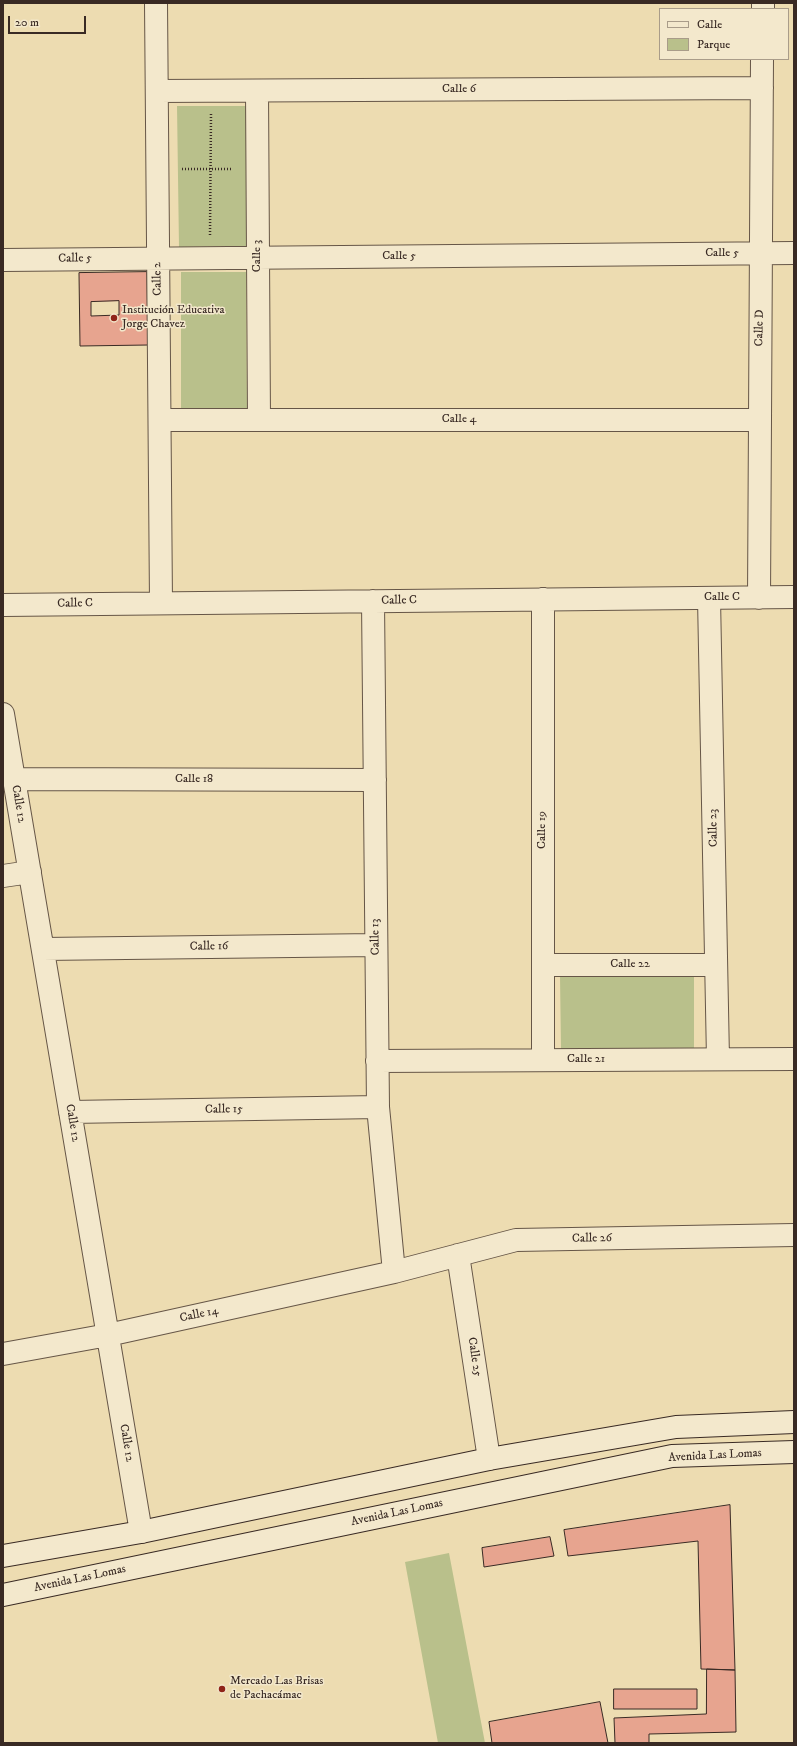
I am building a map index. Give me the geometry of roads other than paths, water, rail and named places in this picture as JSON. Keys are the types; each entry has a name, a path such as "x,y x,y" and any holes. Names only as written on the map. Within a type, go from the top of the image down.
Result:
{"street":[{"name":"Calle 2","path":"156,3 161,603"},
{"name":"Calle D","path":"759,598 762,60"},
{"name":"Calle 6","path":"157,91 762,88"},
{"name":"Calle 3","path":"257,91 260,420"},
{"name":"Calle 5","path":"3,260 794,253"},
{"name":"Calle 4","path":"160,420 759,420"},
{"name":"Calle C","path":"3,605 794,597"},
{"name":"Calle 23","path":"709,598 718,1059"},
{"name":"Calle 19","path":"543,599 543,1060"},
{"name":"Calle 13","path":"373,601 378,1107 394,1272"},
{"name":"Calle 12","path":"3,714 141,1532"},
{"name":"Calle 18","path":"14,779 375,780"},
{"path":"3,876 30,872"},
{"name":"Calle 16","path":"43,949 376,945"},
{"name":"Calle 22","path":"543,965 716,964"},
{"name":"Calle 21","path":"377,1061 794,1059"},
{"name":"Calle 15","path":"70,1112 378,1107"},
{"name":"Calle 26","path":"394,1272 516,1240 794,1235"},
{"name":"Calle 25","path":"458,1255 489,1459"},
{"name":"Calle 14","path":"3,1354 108,1334 394,1272"},
{"path":"3,1556 141,1532 489,1459 676,1427 794,1422"},
{"name":"Avenida Las Lomas","path":"3,1595 672,1456 794,1452"}],"place":[{"name":"Institución Educativa Jorge Chavez","path":"114,318"},
{"name":"Mercado Las Brisas de Pachacámac","path":"222,1689"}]}
